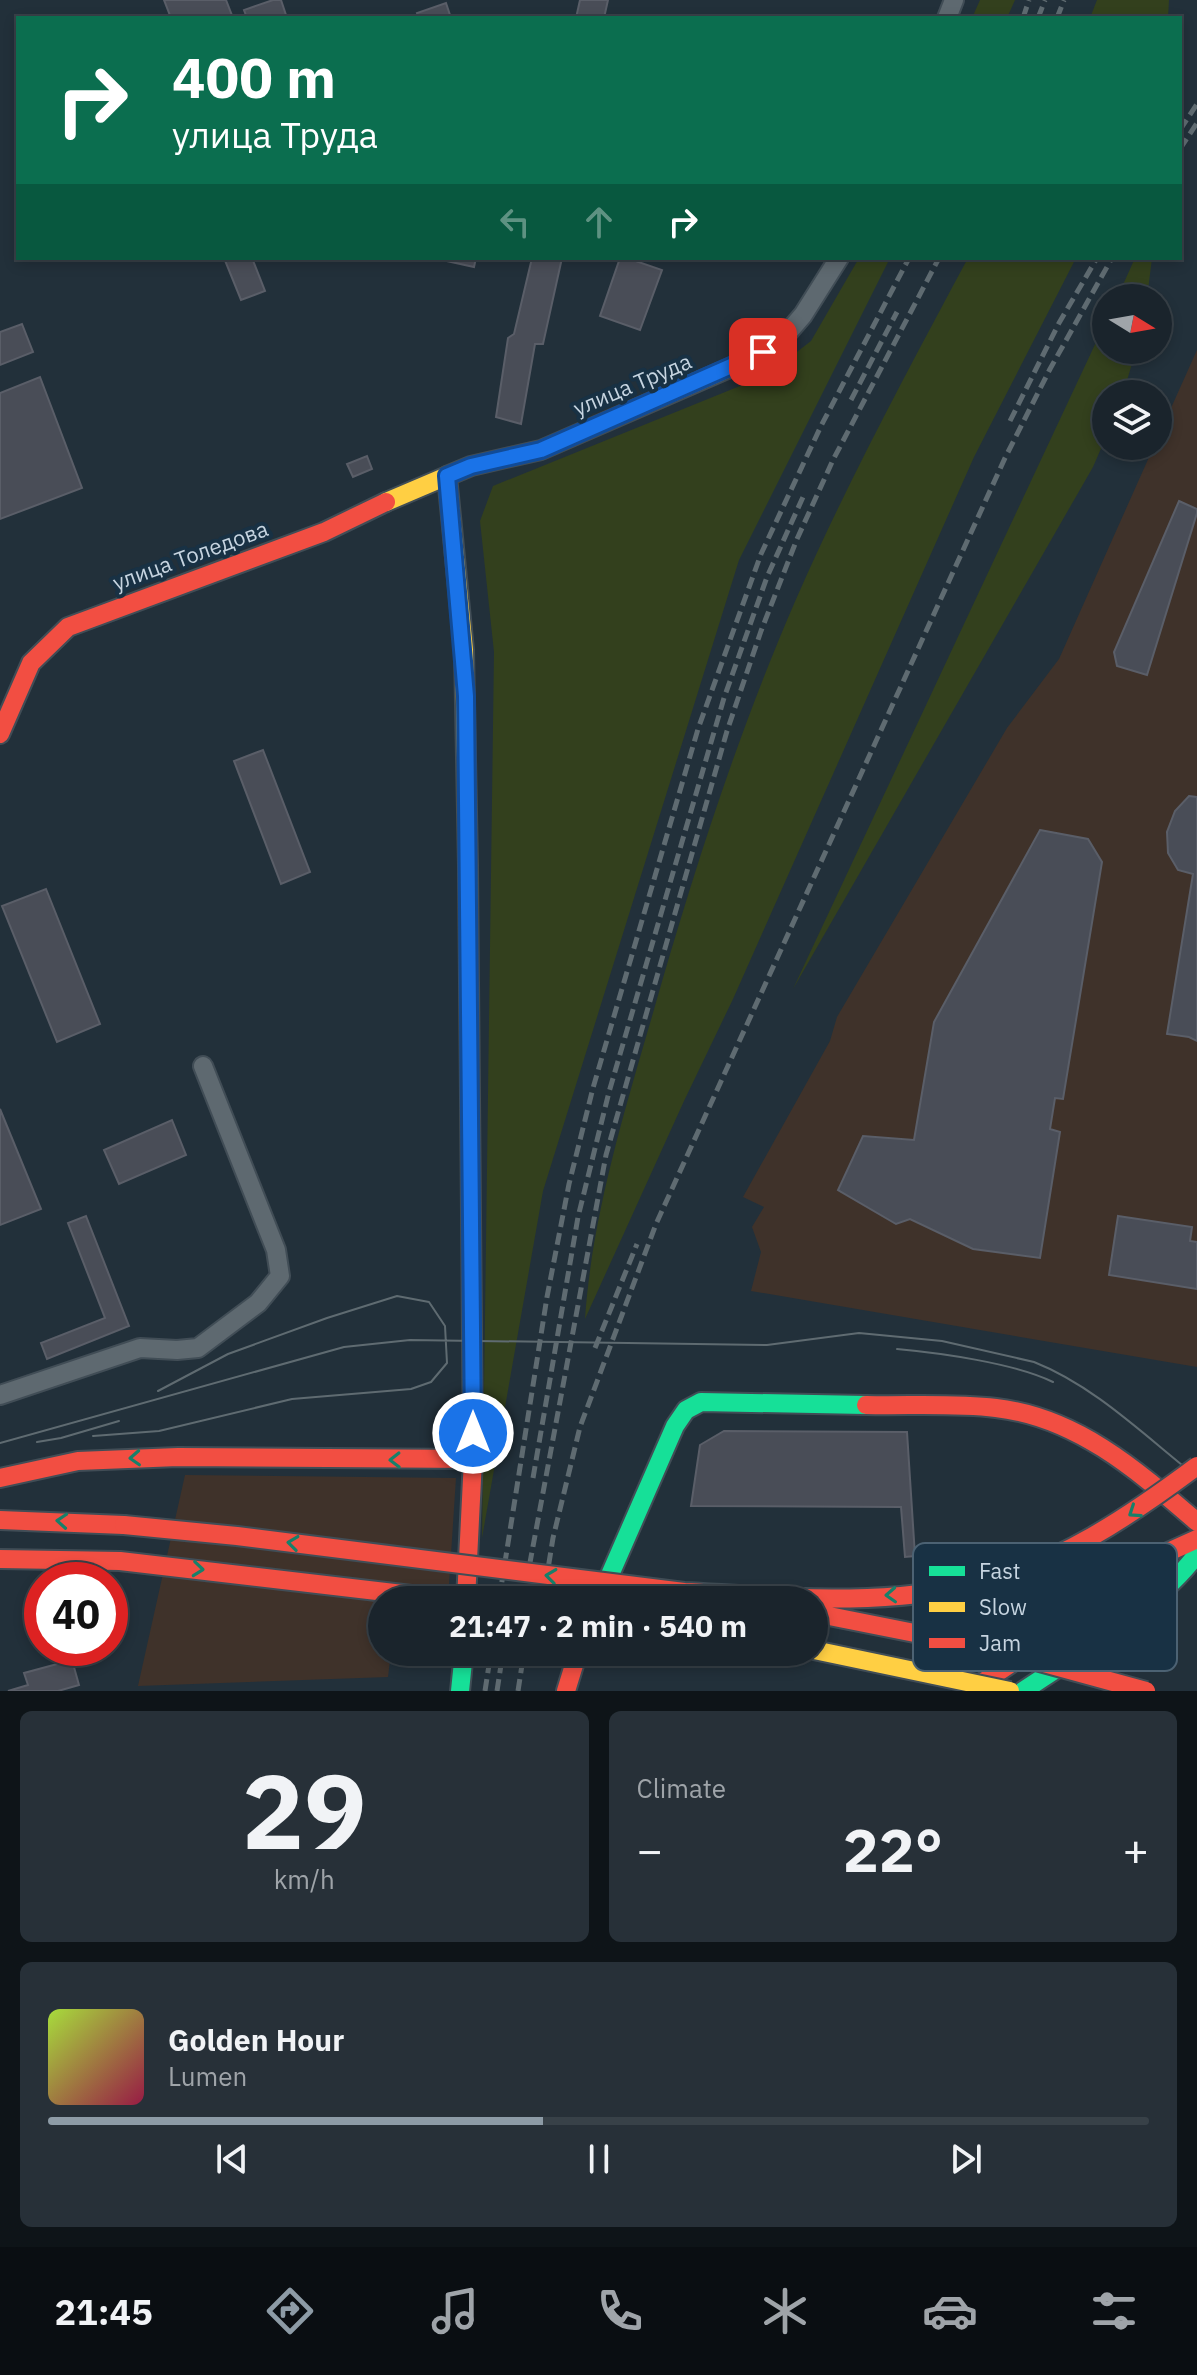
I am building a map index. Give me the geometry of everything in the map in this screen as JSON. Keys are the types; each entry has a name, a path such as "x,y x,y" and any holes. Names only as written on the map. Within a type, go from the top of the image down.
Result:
{"main road":[{"name":"улица Толедова","path":"0,734 31,663 68,627 324,532 447,476"},
{"path":"447,476 464,650 466,711 473,1459 467,1586"},
{"path":"605,1586 675,1426 686,1410 701,1402 995,1408 1024,1413 1078,1432 1108,1451 1197,1522"},
{"path":"0,1478 78,1461 178,1457 473,1459"},
{"path":"1081,1543 1133,1515 1197,1466"},
{"path":"0,1520 124,1525 237,1536 636,1586"},
{"path":"1177,1548 1197,1539"},
{"path":"1177,1579 1197,1554"},
{"path":"0,1559 120,1561 368,1590"},
{"path":"828,1599 913,1594"},
{"path":"828,1616 913,1633"},
{"path":"828,1653 913,1669"},
{"path":"460,1691 463,1666"},
{"path":"566,1691 574,1666"},
{"path":"921,1671 979,1691"},
{"path":"921,1671 1010,1691"},
{"path":"970,1691 1000,1671"},
{"path":"1023,1691 1053,1671"},
{"path":"1073,1671 1146,1691"}],"street":[{"name":"улица Труда","path":"447,476 471,466 541,450 778,344 803,315 838,260"},
{"path":"0,1395 140,1348 198,1348 258,1303 280,1276 276,1250 203,1066"}],"shaded area":[{"path":"1197,350 1197,1367 751,1291 761,1252 752,1227 764,1207 743,1197 830,1041 837,1017 1007,728 1059,659 1148,460 1172,460 1172,406"},
{"path":"185,1475 456,1478 449,1586 368,1586 368,1666 389,1666 388,1677 138,1686"}],"green space":[{"path":"980,0 1015,0 1008,16 973,16"},
{"path":"1097,0 1169,0 1168,16 1091,16"},
{"path":"858,260 889,260 739,560 543,1191 482,1538 494,652 480,521 493,486 767,375 811,341"},
{"path":"967,260 1075,260 974,457 733,999 585,1319 594,1242 621,1127 684,908 718,803 797,597 879,426"},
{"path":"1134,260 1152,260 1149,284 1123,284"},
{"path":"1092,351 1092,364 1132,364 1127,380 1092,380 1092,460 1096,460 1093,467 793,989"}],"building":[{"path":"164,0 226,0 232,16 170,16"},
{"path":"281,0 286,16 246,16 244,10"},
{"path":"580,0 608,0 604,16 576,16"},
{"path":"446,3 450,16 418,16 417,13"},
{"path":"225,260 253,260 265,291 241,300"},
{"path":"442,260 476,260 474,267"},
{"path":"532,260 562,260 543,344 535,344 521,424 496,417 508,338 514,334"},
{"path":"619,260 633,260 662,270 640,330 600,316"},
{"path":"22,324 33,352 0,365 0,332"},
{"path":"40,377 82,488 0,519 0,393"},
{"path":"367,456 372,469 353,477 347,464"},
{"path":"1179,501 1197,509 1197,513 1147,675 1117,666 1114,652"},
{"path":"263,750 310,872 281,884 234,761"},
{"path":"1189,796 1197,797 1197,1041 1167,1034 1193,874 1178,870 1168,853 1167,832 1175,811"},
{"path":"1040,830 1088,839 1102,862 1063,1099 1055,1098 1050,1129 1060,1132 1040,1258 973,1249 910,1219 896,1224 838,1190 863,1136 914,1140 934,1022"},
{"path":"46,889 100,1024 57,1042 2,906"},
{"path":"0,1109 41,1209 0,1225"},
{"path":"172,1120 186,1155 119,1184 104,1150"},
{"path":"86,1216 129,1326 47,1359 41,1343 105,1318 68,1223"},
{"path":"1118,1216 1192,1227 1190,1241 1197,1242 1197,1289 1109,1275"},
{"path":"724,1431 907,1432 913,1556 905,1557 901,1507 691,1506 700,1445"},
{"path":"50,1666 74,1666 79,1685 58,1691 8,1691 28,1685 24,1673"}],"tram line":[{"path":"93,1436 159,1431 292,1399 411,1389 431,1382 447,1363 445,1326 429,1302 397,1296 228,1354 158,1391"},
{"path":"0,1443 344,1347 410,1340 767,1345 859,1333 942,1341 1034,1362 1099,1398 1197,1477"},
{"path":"897,1349 998,1364 1053,1382"},
{"path":"37,1442 119,1421"}],"railway":[{"path":"1024,16 1029,0"},
{"path":"1039,16 1045,0"},
{"path":"1058,16 1064,0"},
{"path":"1182,127 1197,104"},
{"path":"1182,146 1197,123"},
{"path":"501,1586 547,1297 569,1184 593,1088 698,729 761,554 821,426 908,260"},
{"path":"526,1586 606,1155 727,731 797,539 833,460 938,260"},
{"path":"1010,421 1059,323 1096,260"},
{"path":"545,1586 553,1538 580,1427 656,1224 1005,458 1111,260"},
{"path":"851,400 897,312"},
{"path":"533,1478 578,1217 609,1092 724,698 767,577 803,497"},
{"path":"595,1348 637,1244"},
{"path":"485,1691 489,1666"},
{"path":"497,1691 501,1666"},
{"path":"518,1691 522,1666"}],"traffic: fast":[{"path":"468,866 471,1214"},
{"path":"605,1586 675,1426 686,1410 701,1402 866,1405"},
{"path":"1177,1577 1197,1554"},
{"path":"460,1691 463,1666"},
{"path":"1023,1691 1054,1671"}],"traffic: slow":[{"path":"386,502 447,476 464,650 468,866"},
{"path":"828,1653 913,1671"},
{"path":"914,1671 1010,1691"}],"traffic: jam":[{"path":"0,734 31,663 68,627 324,532 386,502"},
{"path":"467,1586 473,1459 471,1214"},
{"path":"866,1405 980,1406 1025,1413 1053,1422 1105,1449 1197,1522"},
{"path":"0,1478 78,1461 178,1457 473,1459"},
{"path":"1080,1543 1146,1503 1197,1466"},
{"path":"0,1520 124,1525"},
{"path":"124,1525 237,1536 636,1586"},
{"path":"1177,1548 1197,1539"},
{"path":"0,1559 120,1561 368,1590"},
{"path":"828,1598 913,1595"},
{"path":"828,1616 913,1633"},
{"path":"566,1691 574,1666"},
{"path":"970,1691 1000,1671"},
{"path":"1073,1671 1146,1691"}],"route":[{"path":"473,1433 466,696 447,476 471,466 541,450 763,352"}]}
